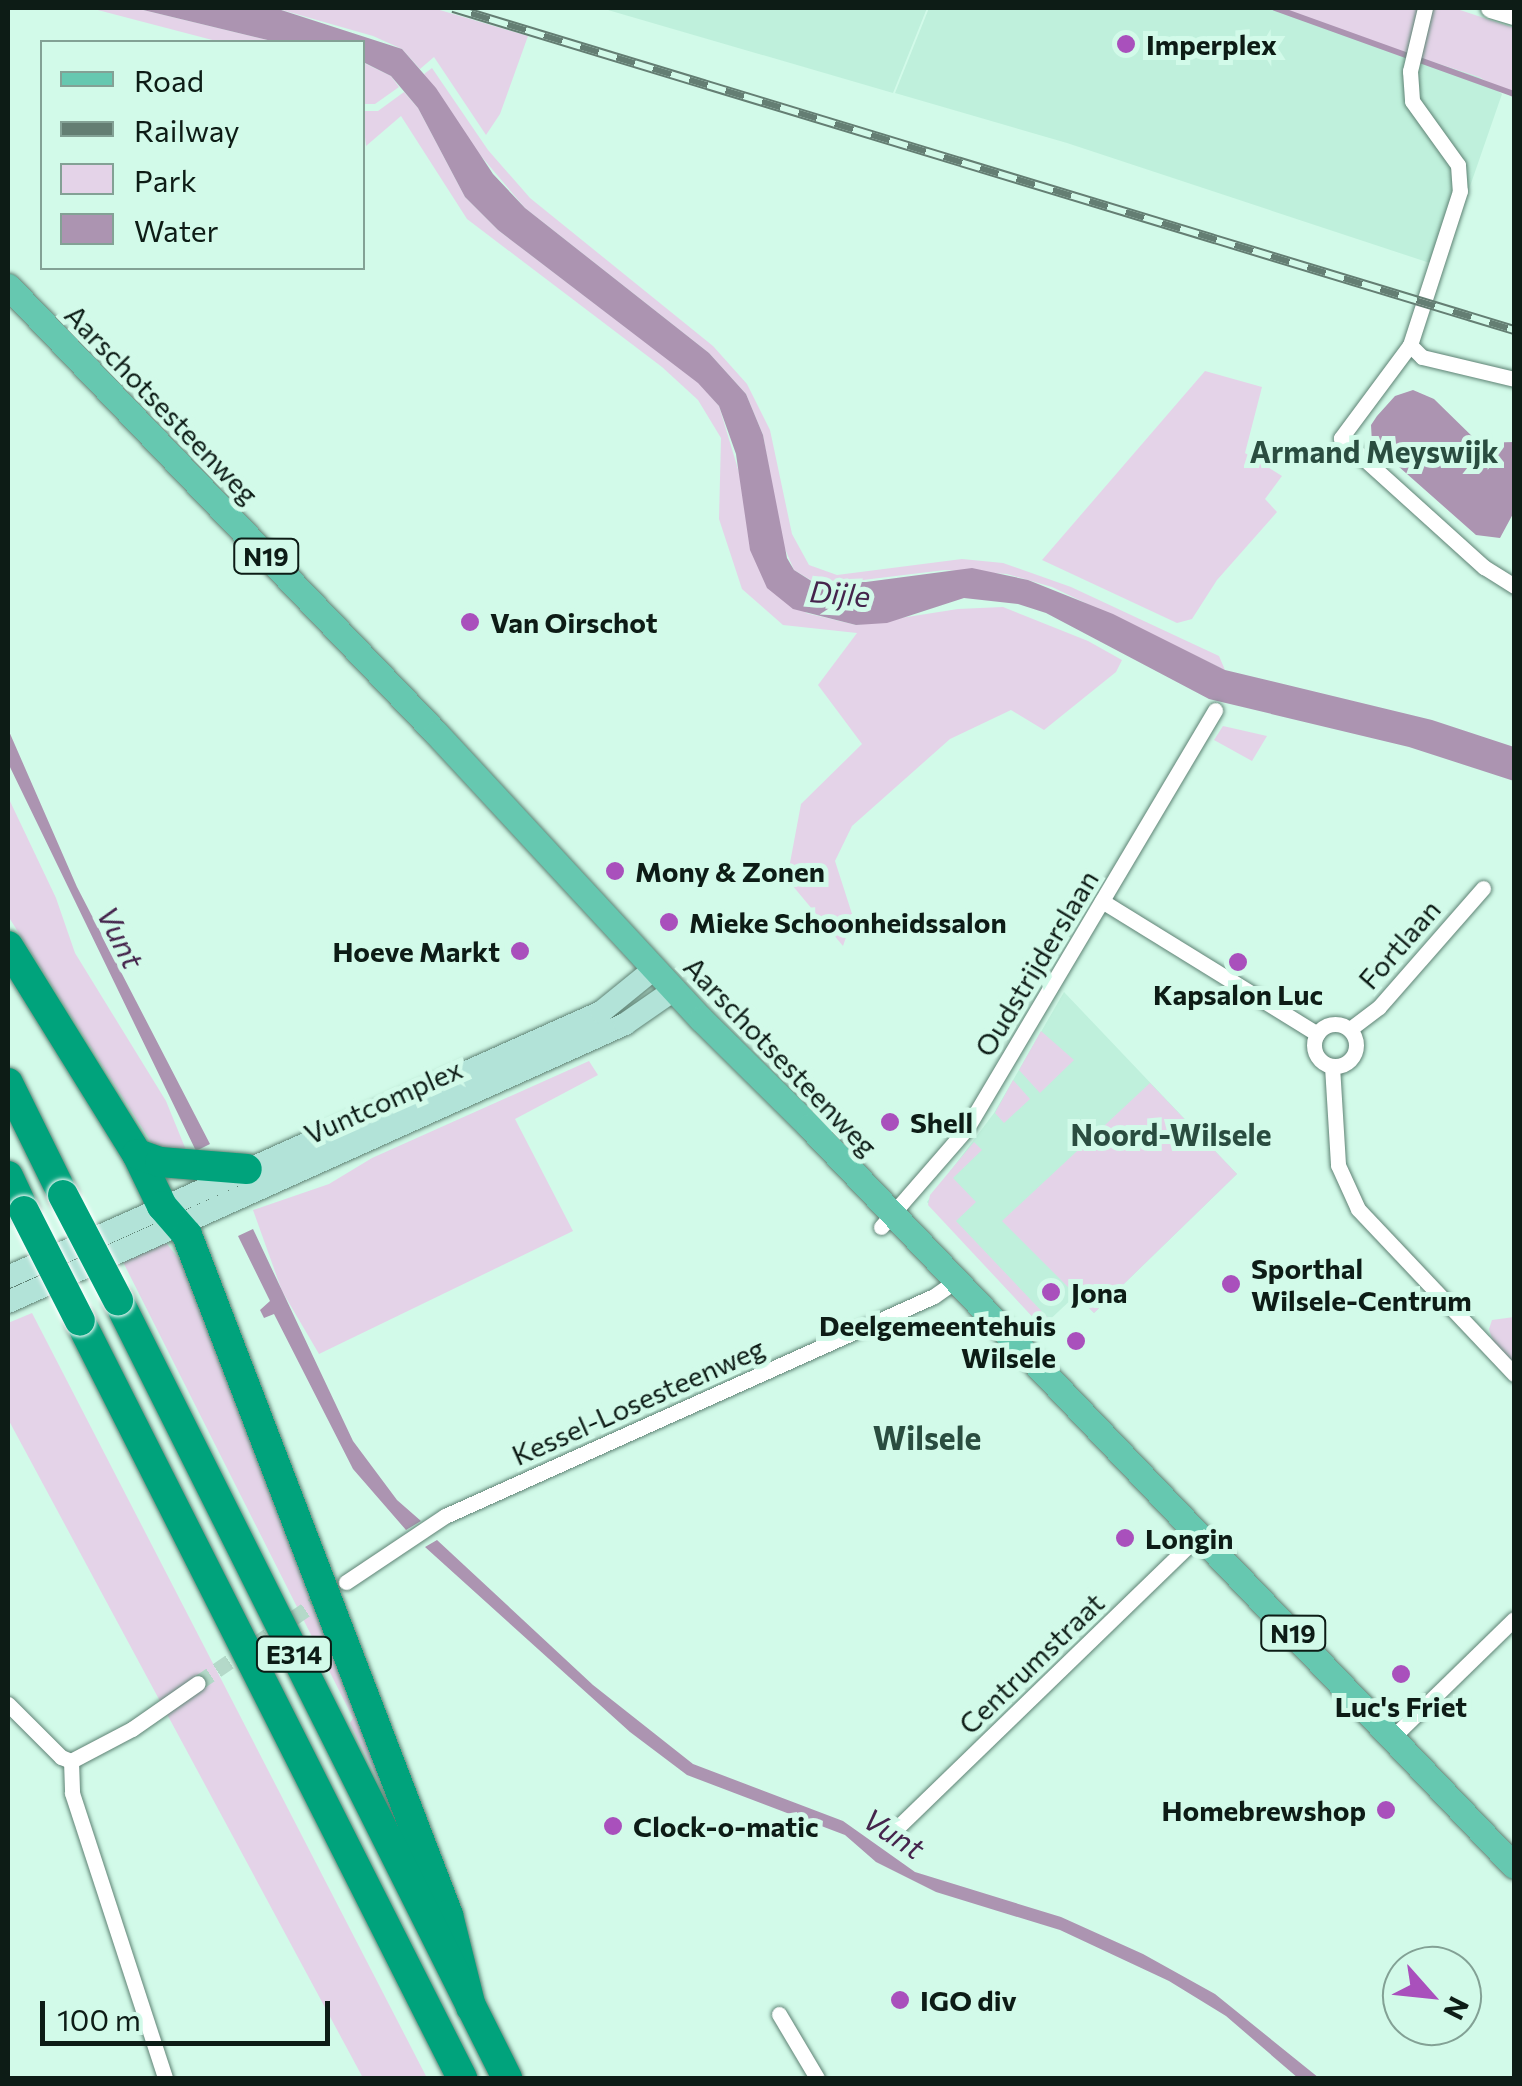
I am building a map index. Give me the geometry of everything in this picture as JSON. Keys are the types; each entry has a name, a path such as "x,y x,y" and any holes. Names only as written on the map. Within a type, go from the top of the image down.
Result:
{"highway":[{"path":"8,946 137,1154 448,1915 470,2008"},
{"name":"E314","path":"8,1083 506,2078"},
{"path":"137,1154 160,1162 247,1169"},
{"name":"E314","path":"8,1176 16,1203 80,1321 462,2078"}],"main road":[{"name":"Aarschotsesteenweg","path":"8,286 436,732 886,1220 958,1280 1514,1866"},
{"name":"Vuntcomplex","path":"8,1277 601,1012 654,970"},
{"name":"Vuntcomplex","path":"8,1302 111,1256 158,1208 625,1024 674,990"},
{"name":"Vuntcomplex","path":"111,1256 158,1208"}],"street":[{"path":"1425,8 1410,71 1412,102 1458,165 1460,191 1410,345 1341,438 1484,567 1514,586"},
{"path":"1491,8 1514,15"},
{"path":"1410,345 1422,357 1514,379"},
{"name":"Oudstrijderslaan","path":"886,1220 968,1128 1215,710"},
{"name":"Fortlaan","path":"1350,1029 1379,1007 1483,888"},
{"path":"1102,901 1316,1034"},
{"path":"1316,1034 1334,1024 1350,1029 1354,1053 1345,1063 1332,1066"},
{"path":"1316,1034 1316,1054 1332,1066 1338,1165 1358,1209 1514,1374"},
{"name":"Kessel-Losesteenweg","path":"346,1582 445,1516 949,1289 958,1280"},
{"name":"Centrumstraat","path":"897,1828 1200,1534"},
{"path":"1392,1738 1514,1619"},
{"path":"8,1704 60,1757 71,1761 132,1730 198,1682"},
{"path":"71,1761 72,1793 164,2078"},
{"path":"779,2014 817,2078"}],"shaded area":[{"path":"601,8 927,8 893,93"},
{"path":"929,8 1268,8 1479,77 1502,94 1442,267 1067,143 895,93"},
{"path":"1064,992 1237,1174 1094,1313 1076,1295 1042,1327 927,1202 994,1113"}],"green space":[{"path":"90,8 135,8 268,40 212,40"},
{"path":"275,8 433,8 528,36 500,114 486,135 434,57 420,69 402,49 373,36"},
{"path":"1268,8 1454,8 1514,28 1514,98 1479,77"},
{"path":"365,63 391,76 399,87 375,104 365,104"},
{"path":"432,68 488,150 530,198 713,346 747,384 770,430 792,534 809,565 837,575 962,559 1003,563 1071,587 1219,656 1225,670 1052,587 1007,574 945,570 830,584 814,582 794,570 782,542 763,435 746,394 709,353 525,208 464,136 424,74"},
{"path":"404,92 418,108 465,197 498,230 699,383 719,406 741,479 806,613 856,625 958,609 1003,607 1088,641 1122,660 1116,672 1044,730 1011,710 950,739 852,826 835,861 853,917 843,946 787,879 801,804 862,744 818,685 857,633 783,625 742,589 719,519 721,438 698,400 662,367 467,219 401,116 366,146 365,111 378,111"},
{"path":"1205,371 1262,387 1245,453 1282,476 1265,499 1277,512 1217,580 1192,619 1177,623 1042,560"},
{"path":"1223,726 1267,736 1252,761 1214,740"},
{"path":"8,797 56,898 75,953 166,1101 186,1150 155,1148 8,916"},
{"path":"1041,1031 1074,1060 1040,1093 1019,1070"},
{"path":"589,1061 598,1075 515,1119 573,1231 319,1354 282,1291 253,1210 329,1184 372,1158"},
{"path":"1013,1080 1030,1099 1004,1123 995,1113"},
{"path":"1150,1083 1237,1174 1094,1313 1002,1221"},
{"path":"974,1142 982,1150 953,1178 976,1202 956,1221 1050,1320 1042,1327 928,1205 930,1195"},
{"path":"163,1239 183,1264 384,1778 378,1779 350,1723 353,1718 120,1256"},
{"path":"32,1313 427,2078 363,2078 8,1419 8,1323"},
{"path":"1514,1317 1514,1364 1493,1342 1489,1329 1492,1320"}],"water":[{"name":"Dijle","path":"135,8 275,8 402,49 436,88 493,174 525,208 709,353 746,394 763,435 787,558 794,570 813,582 866,582 972,568 1028,580 1113,614 1225,670 1432,720 1514,747 1514,781 1409,747 1209,699 1046,613 1018,604 964,598 887,623 856,625 793,609 767,588 750,550 736,454 719,406 698,383 498,230 465,197 418,108 391,76 365,63 365,40 268,40"},
{"path":"1413,390 1434,399 1479,443 1514,442 1514,512 1500,538 1476,535 1372,443 1371,425 1377,416 1395,396"},
{"path":"8,729 77,887 210,1144 196,1151 8,763"},
{"path":"253,1229 353,1441 397,1500 421,1521 406,1530 353,1469 274,1314 264,1318 260,1310 270,1301 238,1236"},
{"path":"437,1540 593,1685 693,1764 843,1821 915,1872 1061,1917 1143,1954 1215,1994 1319,2078 1298,2078 1226,2016 1169,1981 1060,1930 936,1892 876,1862 845,1835 687,1775 630,1732 425,1547"}],"waterway":[{"path":"1275,8 1514,94"}],"tunnel":[{"path":"198,1683 327,1595"}],"railway":[{"path":"453,8 1514,330"}],"place":[{"name":"Imperplex","path":"1126,44"},
{"name":"Van Oirschot","path":"470,622"},
{"name":"Mony & Zonen","path":"615,871"},
{"name":"Mieke Schoonheidssalon","path":"669,922"},
{"name":"Hoeve Markt","path":"520,951"},
{"name":"Kapsalon Luc","path":"1238,962"},
{"name":"Shell","path":"890,1122"},
{"name":"Sporthal Wilsele-Centrum","path":"1231,1284"},
{"name":"Jona","path":"1051,1292"},
{"name":"Deelgemeentehuis Wilsele","path":"1076,1341"},
{"name":"Longin","path":"1125,1538"},
{"name":"Luc's Friet","path":"1401,1674"},
{"name":"Homebrewshop","path":"1386,1810"},
{"name":"Clock-o-matic","path":"613,1826"},
{"name":"IGO div","path":"900,2000"}],"district":[{"name":"Armand Meyswijk","path":"1374,451"},
{"name":"Noord-Wilsele","path":"1171,1134"},
{"name":"Wilsele","path":"927,1437"}],"water label":[{"name":"Vunt","path":"121,937"},
{"name":"Vunt","path":"894,1833"}]}
